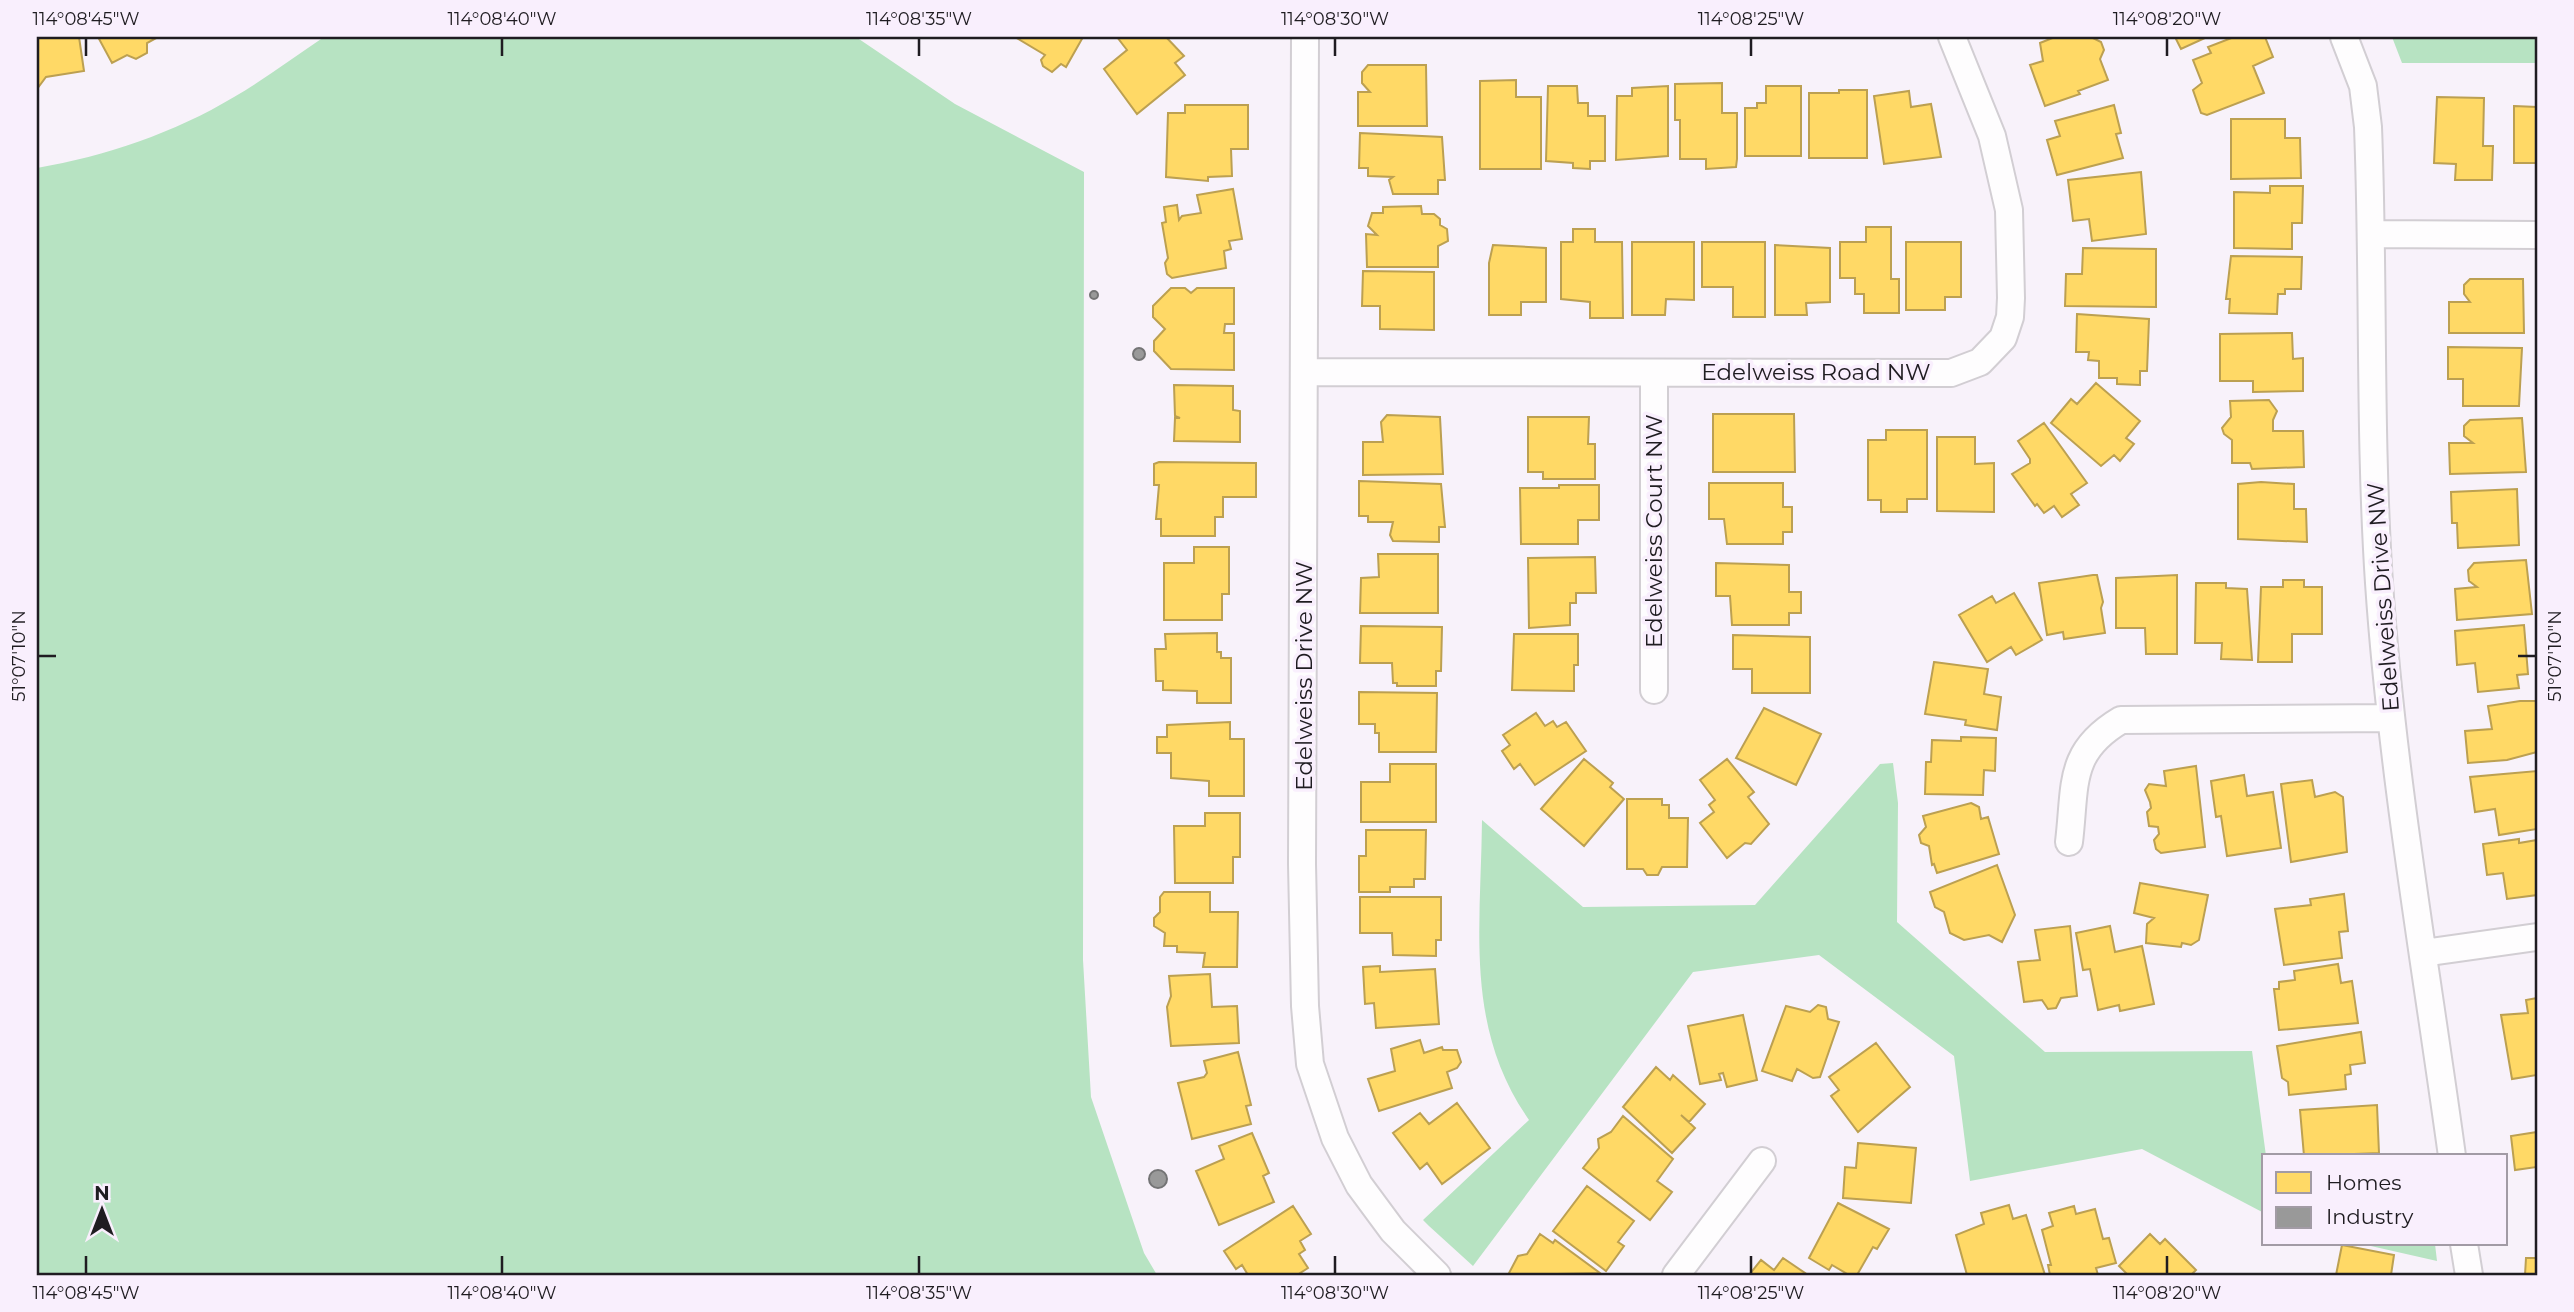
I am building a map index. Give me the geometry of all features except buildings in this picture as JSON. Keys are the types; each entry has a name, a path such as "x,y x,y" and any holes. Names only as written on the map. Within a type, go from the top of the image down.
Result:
{"street":[{"name":"Edelweiss Drive NW","path":"1305,37 1303,864 1305,1006 1310,1064 1335,1138 1359,1185 1393,1231 1437,1275"},
{"name":"Edelweiss Road NW","path":"1305,372 1951,373 1980,362 2003,338 2010,317 2009,210 1992,136 1952,37"},
{"name":"Edelweiss Drive NW","path":"2344,37 2363,86 2368,127 2375,491 2379,583 2391,718 2452,1154"},
{"path":"2372,234 2537,235"},
{"name":"Edelweiss Court NW","path":"1654,373 1654,690"},
{"path":"2069,842 2079,761 2090,743 2121,720 2391,718"},
{"path":"2423,953 2537,937"},
{"path":"1676,1275 1762,1161"},
{"path":"2464,1246 2469,1275"}],"green space":[{"path":"324,37 856,37 955,104 1084,172 1083,960 1091,1097 1144,1253 1157,1275 37,1275 37,168 114,150 188,122 246,90"},
{"path":"2392,37 2537,37 2537,63 2402,63"},
{"path":"1893,763 1898,803 1897,922 2045,1052 2252,1051 2266,1154 2262,1154 2262,1212 2142,1149 1970,1181 1954,1056 1819,955 1693,972 1473,1266 1423,1220 1529,1120 1508,1085 1494,1049 1485,1013 1479,938 1482,820 1583,907 1755,905 1880,764"},
{"path":"2371,1246 2435,1246 2437,1261"}]}
